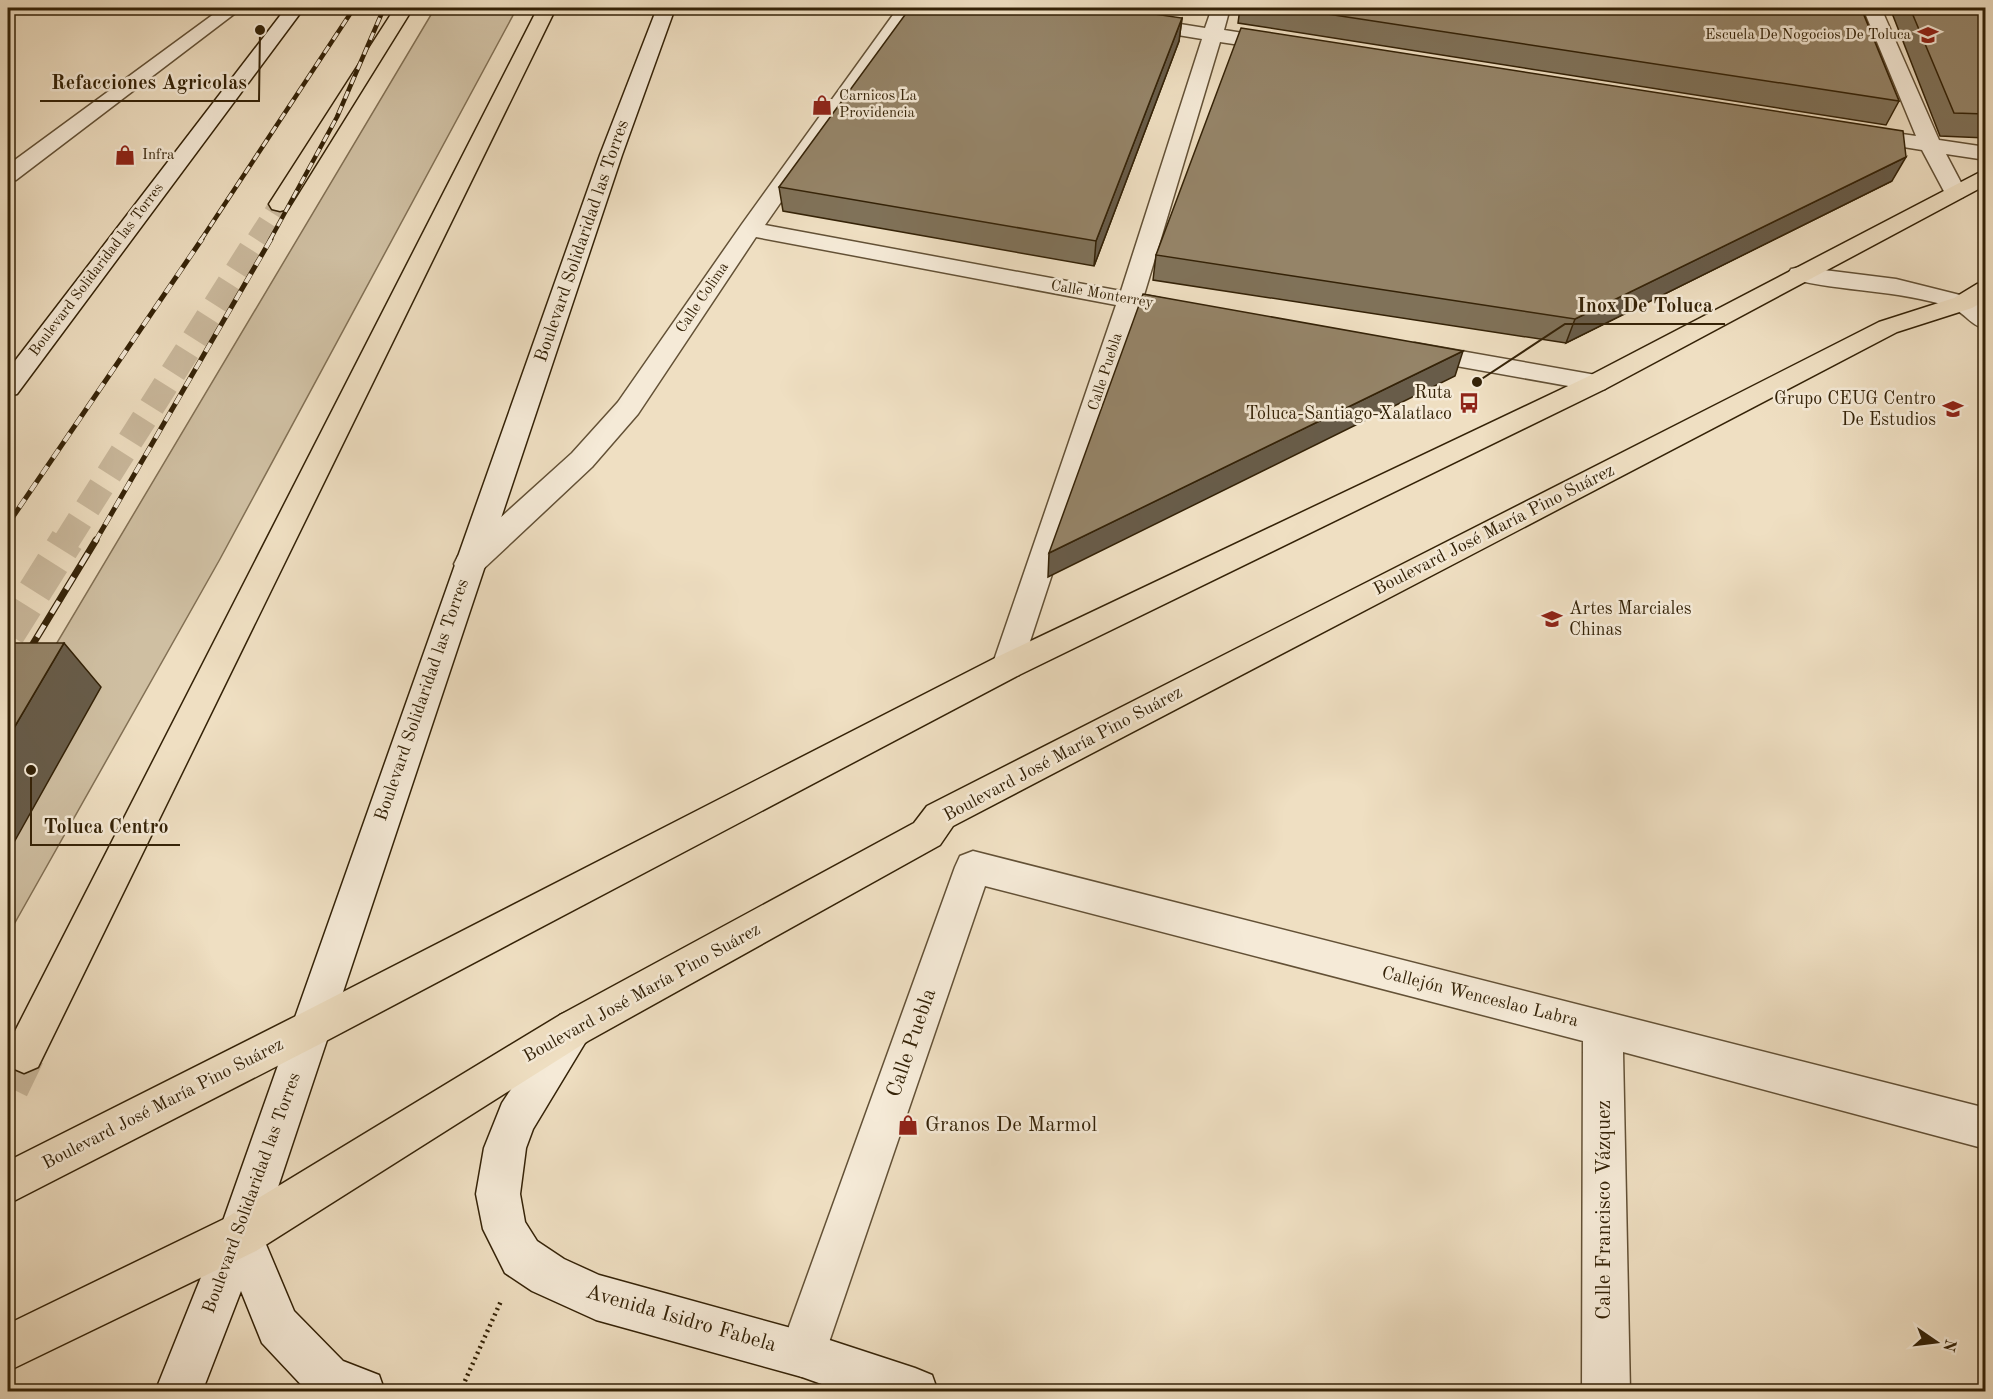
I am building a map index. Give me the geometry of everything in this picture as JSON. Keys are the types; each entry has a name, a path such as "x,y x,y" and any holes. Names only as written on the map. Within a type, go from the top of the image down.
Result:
{"highway":[{"path":"280,204 404,8"},
{"path":"24,1054 547,8"},
{"name":"Boulevard José María Pino Suárez","path":"8,1183 310,1029 1008,666 1596,383 1986,176"},
{"name":"Boulevard José María Pino Suárez","path":"8,1348 240,1235 574,1028 927,834 940,816 1888,327 1978,304"}],"street":[{"path":"8,175 233,8"},
{"name":"Boulevard Solidaridad las Torres","path":"8,388 295,8"},
{"name":"Boulevard Solidaridad las Torres","path":"178,1392 240,1235 607,166 666,8"},
{"name":"Calle Colima","path":"469,564 582,460 628,408 750,229 907,8"},
{"name":"Calle Puebla","path":"1008,666 1130,300 1221,8"},
{"path":"1872,8 1930,145 1955,192"},
{"path":"1111,18 1296,48"},
{"path":"1836,130 1986,154"},
{"name":"Calle Monterrey","path":"750,229 1211,315"},
{"path":"1800,274 1896,286 1978,304"},
{"path":"1398,348 1596,383"},
{"name":"Calle Puebla","path":"802,1354 973,867"},
{"name":"Callejón Wenceslao Labra","path":"973,867 1603,1028 1986,1130"},
{"name":"Avenida Isidro Fabela","path":"574,1028 517,1117 505,1148 498,1194 505,1228 521,1257 548,1275 596,1297 802,1354 915,1392"},
{"name":"Calle Francisco Vázquez","path":"1603,1028 1606,1392"},
{"path":"240,1235 278,1327 327,1378 362,1392"}],"path":[{"path":"460,1392 521,1257"}],"shaded area":[{"path":"435,8 517,8 220,559 8,935 8,725"}],"building":[{"path":"910,8 1113,8 1182,18 1096,241 779,187"},
{"path":"1288,8 1861,8 1899,101"},
{"path":"1910,8 1986,8 1986,114 1954,113"},
{"path":"1241,28 1903,131 1906,157 1575,319 1156,255"},
{"path":"1143,294 1463,351 1049,553"},
{"path":"8,643 64,643 8,738"}],"tunnel":[{"path":"257,240 280,204"},
{"path":"66,542 258,239"},
{"path":"8,634 67,540"},
{"path":"8,1087 24,1054"}],"railway":[{"path":"201,240 354,8"},
{"path":"270,240 337,117 384,8"},
{"path":"8,524 202,239"},
{"path":"95,542 271,239"},
{"path":"8,685 96,540"}],"place":[{"name":"Refacciones Agricolas","path":"260,30"},
{"name":"Escuela De Nogocios De Toluca","path":"1928,35"},
{"name":"Carnicos La Providencia","path":"822,105"},
{"name":"Infra","path":"125,155"},
{"name":"Inox De Toluca","path":"1477,382"},
{"name":"Ruta Toluca-Santiago-Xalatlaco","path":"1469,403"},
{"name":"Grupo CEUG Centro De Estudios","path":"1953,409"},
{"name":"Artes Marciales Chinas","path":"1552,619"},
{"name":"Toluca Centro","path":"31,770"},
{"name":"Granos De Marmol","path":"908,1125"}]}
